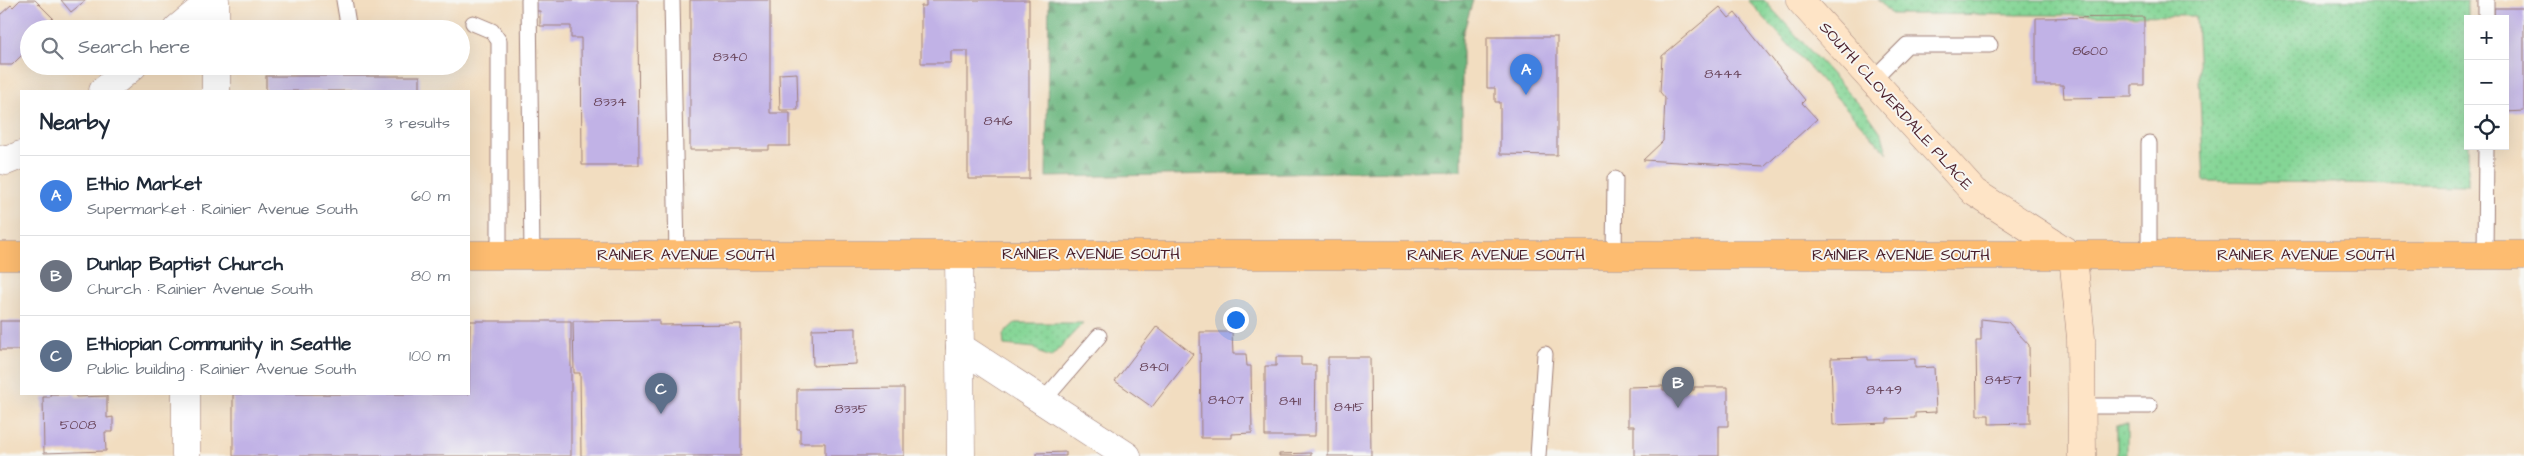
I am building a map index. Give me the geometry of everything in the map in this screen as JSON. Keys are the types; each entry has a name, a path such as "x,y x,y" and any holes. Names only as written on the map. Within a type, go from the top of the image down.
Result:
{"main road":[{"name":"RAINIER AVENUE SOUTH","path":"470,255 2524,255"},
{"path":"0,256 20,256"}],"street":[{"path":"189,20 213,0"},
{"path":"213,0 214,20"},
{"name":"SOUTH CLOVERDALE PLACE","path":"1800,0 1974,192 2073,256"},
{"path":"104,90 122,75"},
{"path":"216,75 216,90"},
{"path":"959,254 961,456"},
{"path":"2073,256 2081,338 2082,456"},
{"path":"960,347 1128,456"},
{"path":"186,395 186,456"}],"lane":[{"path":"344,0 347,20"},
{"path":"529,0 532,255"},
{"path":"672,0 677,255"},
{"path":"2486,0 2486,15"},
{"path":"473,23 492,31 499,42 499,255"},
{"path":"1872,80 1907,45 1990,44"},
{"path":"2149,255 2150,143"},
{"path":"2486,150 2486,255"},
{"path":"1614,255 1615,179"},
{"path":"1044,400 1099,336"},
{"path":"1538,456 1545,354"},
{"path":"2081,406 2150,406"}],"green space":[{"path":"1049,0 1473,0 1462,37 1462,170 1046,177"},
{"path":"1748,0 1764,0 1868,114 1882,134 1887,153"},
{"path":"1878,0 2468,0 2468,15 2464,15 2464,150 2468,150 2468,185 2204,181 2196,16 1891,14"},
{"path":"1015,323 1083,323 1051,357 1040,353 1035,348 1004,345 1003,334"},
{"path":"2117,425 2127,425 2127,456 2117,456"}],"building":[{"path":"20,0 35,0 53,18 51,20 20,20 20,57 12,65 0,65 0,15 11,5 13,7"},
{"path":"61,0 86,0 71,12"},
{"path":"533,0 638,0 639,165 582,165 581,38 571,38 571,26 540,26 540,11 533,11"},
{"path":"690,0 770,0 770,113 790,113 790,146 769,146 769,150 690,150"},
{"path":"926,0 1029,0 1029,179 968,179 968,51 951,51 951,63 921,63 921,6 926,6"},
{"path":"1720,7 1729,18 1735,13 1805,100 1802,103 1817,119 1764,167 1643,160 1663,141 1665,98 1660,92 1662,56"},
{"path":"2494,8 2524,8 2524,111 2509,112 2509,15 2494,15"},
{"path":"2144,17 2144,85 2132,85 2132,97 2064,98 2063,85 2036,85 2036,18"},
{"path":"1487,37 1557,37 1557,155 1500,154 1500,102 1495,102 1495,88 1487,88"},
{"path":"797,73 798,110 780,110 779,74"},
{"path":"266,76 420,76 420,90 266,90"},
{"path":"1981,319 2008,322 2029,345 2030,423 1989,424 1989,415 1977,415 1976,341 1981,341"},
{"path":"659,320 659,325 741,324 741,456 581,456 580,373 574,373 573,321"},
{"path":"0,321 20,321 20,350 0,350"},
{"path":"470,321 571,321 571,456 233,456 233,395 470,395"},
{"path":"1157,326 1193,354 1152,407 1115,381"},
{"path":"856,328 856,364 813,366 812,329"},
{"path":"1200,332 1232,332 1233,354 1246,354 1247,366 1251,366 1252,433 1232,434 1232,438 1201,438"},
{"path":"1276,357 1301,357 1301,365 1316,365 1315,436 1265,436 1265,366 1276,366"},
{"path":"1328,357 1370,357 1371,456 1328,456"},
{"path":"1868,357 1868,360 1915,359 1915,368 1934,367 1936,412 1915,413 1915,418 1887,419 1887,423 1833,425 1831,358"},
{"path":"1663,386 1663,390 1694,390 1694,387 1728,387 1728,426 1719,426 1719,456 1634,456 1634,426 1628,426 1628,387"},
{"path":"904,388 904,456 825,456 825,443 800,443 800,429 797,429 797,389"},
{"path":"50,395 75,395 76,397 107,396 107,418 113,417 113,432 105,432 106,451 44,453 43,397 50,397"},
{"path":"1066,452 1066,456 1037,456 1037,453"},
{"path":"1311,453 1311,456 1279,456 1279,454"}],"place":[{"name":"Ethio Market","path":"1526,95"},
{"name":"Dunlap Baptist Church","path":"1678,408"},
{"name":"Ethiopian Community in Seattle","path":"661,414"}]}
